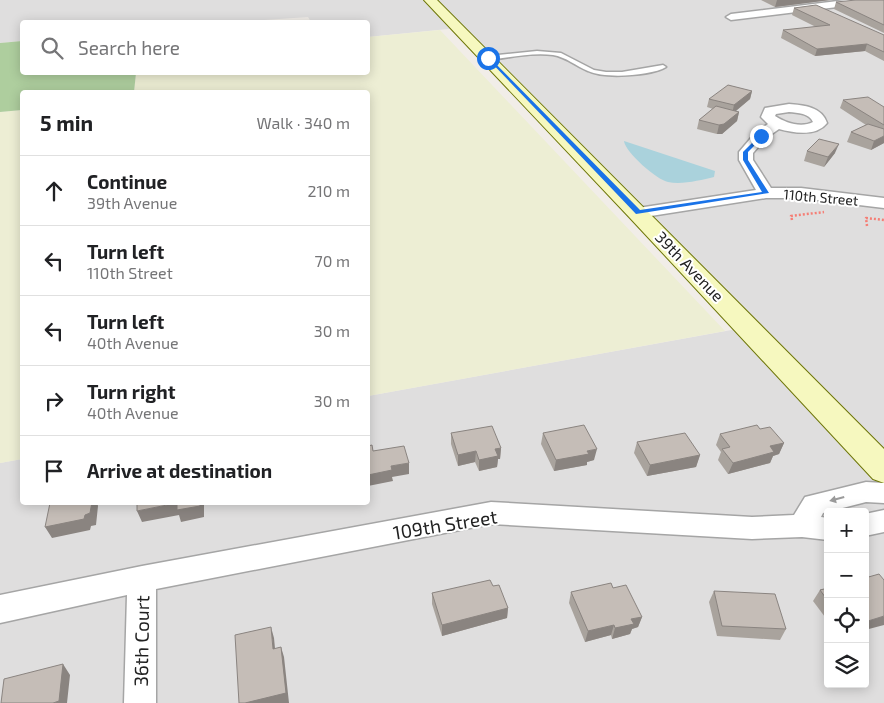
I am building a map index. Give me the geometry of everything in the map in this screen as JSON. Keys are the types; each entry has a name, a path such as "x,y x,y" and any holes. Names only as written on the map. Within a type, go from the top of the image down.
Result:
{"main road":[{"name":"39th Avenue","path":"430,0 638,213 884,470"}],"street":[{"path":"800,0 834,15"},
{"path":"732,17 870,0"},
{"path":"766,193 746,160 746,152 761,136 778,124"},
{"name":"110th Street","path":"638,213 766,193 809,194 884,203"},
{"name":"109th Street","path":"0,610 142,579 491,513 752,528 815,527 814,505 866,492 884,493"},
{"path":"869,524 884,521"},
{"name":"36th Court","path":"140,703 142,579"}],"lane":[{"path":"488,58 552,53 575,60 597,73 606,74 620,74 663,67"}],"path":[{"path":"792,220 791,216 824,212"},
{"path":"867,226 866,218 884,220"}],"shaded area":[{"path":"0,0 884,0 884,703 0,703 0,463 20,459 20,505 370,505 370,396 748,327 458,28 370,37 370,20 310,20 308,17 265,20 20,20 20,41 0,43"}],"green space":[{"path":"440,30 725,331 370,396 370,90 134,90 136,75 370,75 370,37"},
{"path":"20,41 20,75 136,75 134,90 20,90 20,110 0,112 0,43"},
{"path":"20,110 20,459 0,463 0,112"}],"water":[{"path":"624,141 715,171 714,177 679,183 663,180 635,158"}],"building":[{"path":"884,0 884,25 836,2"},
{"path":"816,5 884,35 884,52 867,44 817,49 783,30 830,25 794,8"},
{"path":"728,85 752,91 734,105 709,99"},
{"path":"868,97 884,107 884,125 843,100"},
{"path":"716,106 739,112 724,124 719,125 699,120"},
{"path":"868,124 884,129 884,136 874,141 851,132"},
{"path":"819,139 839,144 828,157 807,151"},
{"path":"584,425 597,449 587,451 589,454 556,460 543,433"},
{"path":"757,425 760,429 770,427 784,443 770,446 774,452 733,463 722,449 730,447 720,434"},
{"path":"492,426 501,448 495,449 498,456 479,460 476,451 458,455 451,433"},
{"path":"685,433 700,455 650,465 637,442"},
{"path":"372,445 373,451 404,446 409,463 391,466 392,470 370,475 370,446"},
{"path":"50,505 91,505 90,513 85,515 84,519 45,527"},
{"path":"137,505 167,505 137,511"},
{"path":"177,505 200,505 200,506 177,510"},
{"path":"879,574 884,580 884,616 869,621 869,598 869,577"},
{"path":"490,580 493,586 499,585 508,608 442,625 432,593"},
{"path":"611,583 613,588 626,585 642,617 631,619 634,624 615,628 614,625 588,631 571,592"},
{"path":"714,591 775,594 786,629 722,626"},
{"path":"271,627 273,649 281,647 286,693 239,703 235,635"},
{"path":"63,664 59,701 53,703 1,703 4,679"}],"route":[{"path":"488,58 638,213 766,193 752,173 746,160 746,152 761,136"}]}
